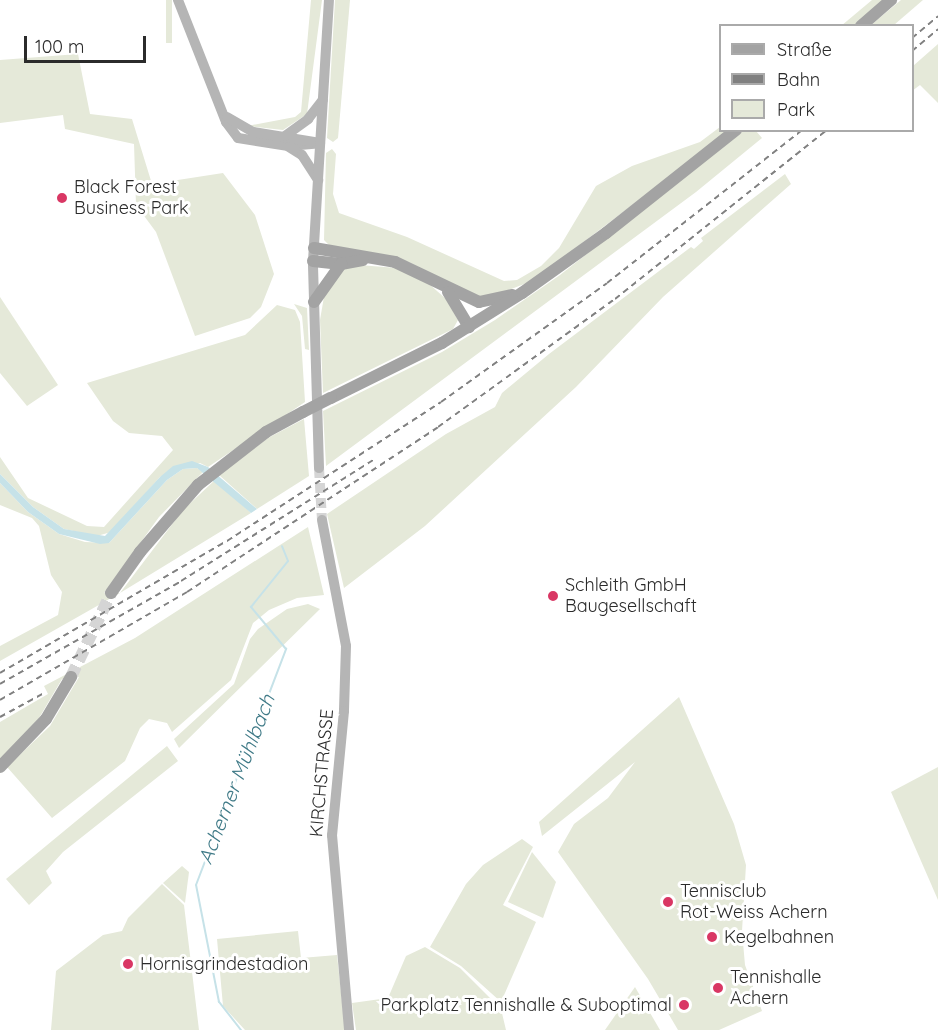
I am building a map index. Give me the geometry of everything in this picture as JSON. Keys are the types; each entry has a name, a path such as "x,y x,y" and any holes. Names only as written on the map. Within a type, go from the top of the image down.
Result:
{"main road":[{"path":"178,0 223,113 242,128 286,141 320,143"},
{"path":"319,468 313,261 329,0"},
{"path":"863,24 891,0"},
{"path":"286,141 323,100"},
{"path":"111,593 140,552 198,485 222,465 303,412 473,324 522,293 733,132"},
{"path":"286,141 302,155 318,180"},
{"path":"314,248 410,267 466,299 490,302 522,293"},
{"path":"313,261 341,264 369,258"},
{"path":"314,302 341,264"},
{"path":"441,284 473,324"},
{"path":"466,299 473,324"},
{"name":"KIRCHSTRASSE","path":"322,520 346,646 345,711 332,835 349,1030"},
{"path":"0,767 46,719 71,677"}],"green space":[{"path":"166,0 172,0 172,43 166,43"},
{"path":"311,0 322,0 307,114 283,130 247,126 295,117 301,112"},
{"path":"335,0 350,0 338,138 333,142 327,138"},
{"path":"872,0 886,0 857,24 843,24"},
{"path":"901,0 923,0 895,24 872,24"},
{"path":"938,44 938,103 920,85 914,90 914,65"},
{"path":"78,54 90,114 132,119 152,184 223,173 255,215 274,274 261,307 250,318 195,336 156,232 136,205 134,144 65,129 63,115 0,123 0,60"},
{"path":"719,128 719,132 729,132 532,281 483,300 409,262 331,247 324,240 326,153 332,149 336,154 333,194 339,213 407,237 504,281 517,280 541,266 559,248 596,186 632,166 700,142"},
{"path":"742,132 757,132 762,138 696,192 326,466 323,411 442,352 495,320 560,275"},
{"path":"785,174 791,184 663,297 576,387 425,526 344,588 327,514 446,434 495,407 502,393 549,354 691,247 694,249 703,241 701,238"},
{"path":"359,265 397,268 428,283 446,299 458,320 453,329 323,393 320,320 326,285 342,269"},
{"path":"0,297 58,385 27,406 0,373"},
{"path":"294,304 307,308 309,350 305,349 302,316"},
{"path":"277,305 295,310 300,322 305,402 208,467 200,463 160,477 111,532 97,536 64,529 33,507 0,474 0,457 28,498 87,526 104,527 173,450 162,436 129,433 113,421 87,383 245,335"},
{"path":"304,419 309,476 257,509 219,475 268,438"},
{"path":"197,468 203,472 159,517 104,593 120,593 0,661 0,646 58,615 62,592 51,575 39,526 32,518 0,505 0,483 28,512 59,534 85,542 109,543 167,480 183,469"},
{"path":"215,480 251,513 120,593 183,510"},
{"path":"308,527 324,595 297,598 269,610 253,623 231,680 172,732 167,723 149,719 140,728 125,761 52,818 7,767 50,726 79,677 62,679 39,718 0,761 0,722 48,694 44,686 135,638"},
{"path":"308,604 320,609 179,748 174,739 234,684 250,639 258,629 287,609"},
{"name":"Tennisclub Rot-Weiss Achern","path":"679,697 734,824 746,865 742,931 745,965 762,1011 719,1030 678,1030 648,979 558,852 574,824 608,798 635,762 542,836 539,822"},
{"path":"167,746 178,761 63,852 46,871 52,883 29,905 6,879"},
{"path":"938,767 938,900 891,792"},
{"path":"522,839 533,847 503,905 536,922 501,1002 461,966 430,947 466,884 483,865"},
{"path":"532,852 556,882 543,918 508,902"},
{"path":"182,866 189,872 185,903 163,883"},
{"name":"Hornisgrindestadion","path":"162,884 184,905 199,1030 51,1030 56,971 103,935 122,931 128,918"},
{"path":"298,931 301,958 337,955 345,1030 245,1030 223,1006 217,939"},
{"path":"425,947 460,968 501,1009 506,1030 356,1030 352,1003 388,998 406,956"},
{"path":"635,987 660,1030 605,1030"}],"water":[{"path":"192,461 208,467 257,509 251,513 197,468 183,469 167,480 109,543 100,544 59,534 28,512 0,483 0,474 33,507 64,529 105,536 160,477 173,466"}],"waterway":[{"name":"Acherner Mühlbach","path":"241,1030 219,1002 196,885 286,649 251,607 288,561 282,546"}],"tunnel":[{"path":"319,468 322,520"},
{"path":"71,677 111,593"}],"railway":[{"path":"914,36 938,16"},
{"path":"914,49 938,29"},
{"path":"0,673 227,541 441,402 607,283 799,132"},
{"path":"0,700 187,592 438,427 615,299 824,132"},
{"path":"0,684 181,581 375,459"},
{"path":"0,717 44,693"}],"place":[{"name":"Black Forest Business Park","path":"62,198"},
{"name":"Schleith GmbH Baugesellschaft","path":"553,596"},
{"name":"Tennisclub Rot-Weiss Achern","path":"668,902"},
{"name":"Kegelbahnen","path":"712,937"},
{"name":"Hornisgrindestadion","path":"128,964"},
{"name":"Tennishalle Achern","path":"718,988"},
{"name":"Parkplatz Tennishalle & Suboptimal","path":"684,1005"}]}
